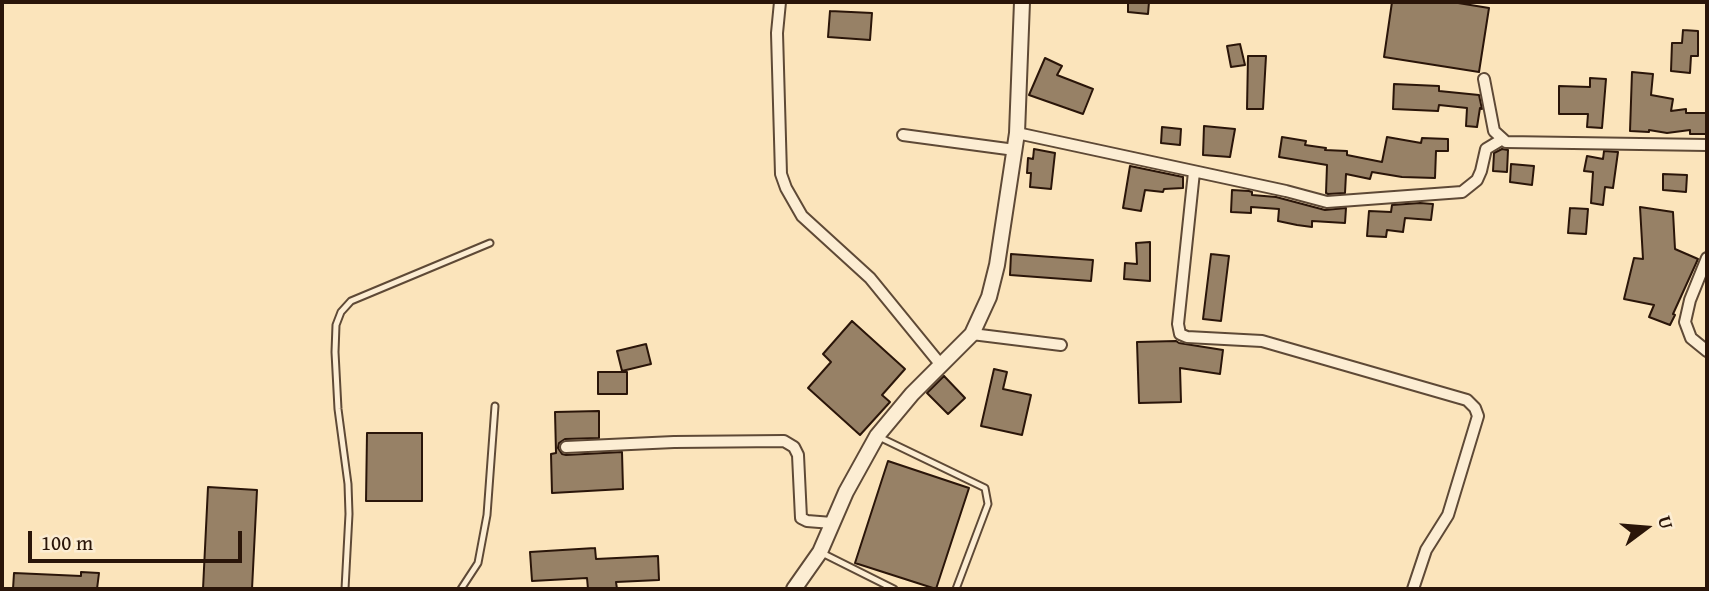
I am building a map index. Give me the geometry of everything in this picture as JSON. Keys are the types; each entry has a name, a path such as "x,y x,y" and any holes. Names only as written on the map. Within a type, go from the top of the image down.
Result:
{"street":[{"path":"780,2 777,33 781,174 786,188 802,216 870,278 941,365"},
{"path":"794,589 820,552 855,474 877,436 892,416 972,334 993,285 1017,133 1022,2"},
{"path":"1484,79 1494,131 1501,140 1510,143 1707,145"},
{"path":"1017,133 1327,202 1455,194 1469,188 1476,180 1486,149 1501,140"},
{"path":"903,135 1015,150"},
{"path":"1194,172 1178,324 1180,334 1187,337 1262,341 1467,400 1475,408 1478,416 1448,514 1426,550 1413,589"},
{"path":"1707,258 1690,300 1685,322 1691,338 1707,351"},
{"path":"972,334 1060,345"},
{"path":"566,447 784,441 794,447 798,455 801,518 832,523"}],"lane":[{"path":"345,589 348,504 335,352 336,325 341,312 351,301 490,243"},
{"path":"461,589 478,563 485,527 495,405"},
{"path":"877,436 982,484 987,491 988,503 956,589"},
{"path":"820,552 894,589"}],"building":[{"path":"1128,2 1149,2 1148,14 1128,12"},
{"path":"1392,2 1452,2 1489,8 1479,72 1384,57"},
{"path":"830,11 872,13 870,40 828,37"},
{"path":"1683,30 1698,31 1698,56 1691,56 1690,73 1671,71 1672,43 1682,43"},
{"path":"1240,44 1245,65 1231,67 1227,46"},
{"path":"1248,56 1266,56 1263,109 1247,109"},
{"path":"1045,58 1062,66 1057,75 1093,89 1083,114 1029,95"},
{"path":"1632,72 1653,74 1651,95 1673,99 1671,111 1686,109 1686,113 1706,113 1707,134 1690,134 1690,130 1667,133 1630,131"},
{"path":"1590,78 1606,79 1602,128 1587,127 1588,114 1559,114 1559,86 1590,87"},
{"path":"1394,84 1439,86 1439,91 1479,95 1482,109 1480,108 1477,127 1466,126 1467,108 1439,105 1438,111 1393,109"},
{"path":"1204,126 1235,129 1230,157 1203,155"},
{"path":"1162,127 1181,129 1180,145 1161,143"},
{"path":"1282,137 1306,141 1305,145 1326,148 1325,150 1347,151 1347,155 1382,162 1387,137 1421,143 1422,138 1448,139 1448,151 1436,151 1435,178 1402,177 1372,172 1370,179 1346,174 1345,193 1328,194 1327,165 1279,157"},
{"path":"1034,149 1055,153 1051,189 1030,187 1028,158 1033,159"},
{"path":"1502,149 1508,150 1507,172 1493,171 1494,153"},
{"path":"1604,151 1618,152 1613,188 1605,187 1603,205 1591,203 1593,172 1584,171 1587,156 1603,159"},
{"path":"1511,164 1534,166 1532,185 1510,182"},
{"path":"1130,166 1183,177 1183,188 1164,189 1163,192 1145,190 1141,211 1123,208"},
{"path":"1663,174 1687,175 1686,192 1663,190"},
{"path":"1232,190 1249,191 1252,195 1276,197 1325,210 1346,208 1345,223 1312,221 1312,227 1278,221 1279,209 1251,207 1251,213 1231,212"},
{"path":"1433,204 1431,220 1405,218 1403,232 1387,230 1386,237 1367,236 1369,211 1391,212 1392,205"},
{"path":"1640,207 1673,212 1675,249 1698,259 1670,325 1649,317 1654,305 1624,299 1634,258 1643,259"},
{"path":"1570,208 1588,209 1586,234 1568,233"},
{"path":"1150,242 1150,281 1124,279 1125,263 1137,264 1136,243"},
{"path":"1011,254 1093,260 1091,281 1010,275"},
{"path":"1211,254 1229,256 1221,321 1203,319"},
{"path":"852,321 905,369 882,395 890,402 860,435 808,388 831,362 823,354"},
{"path":"1176,341 1223,350 1220,374 1180,368 1181,402 1139,403 1137,342"},
{"path":"646,344 651,364 622,371 617,351"},
{"path":"994,369 1007,372 1003,389 1031,395 1022,435 981,426"},
{"path":"598,372 627,372 627,394 598,394"},
{"path":"944,376 965,398 948,414 927,393"},
{"path":"599,411 599,438 565,439 559,443 558,448 566,455 622,452 623,489 552,493 551,454 556,453 555,412"},
{"path":"367,433 422,433 422,501 366,501"},
{"path":"888,461 969,488 936,589 855,563"},
{"path":"208,487 257,490 252,589 203,589"},
{"path":"595,548 596,559 658,556 659,580 616,582 617,589 588,589 587,578 532,581 530,552"},
{"path":"81,572 99,573 97,589 13,589 14,573 81,576"}]}
